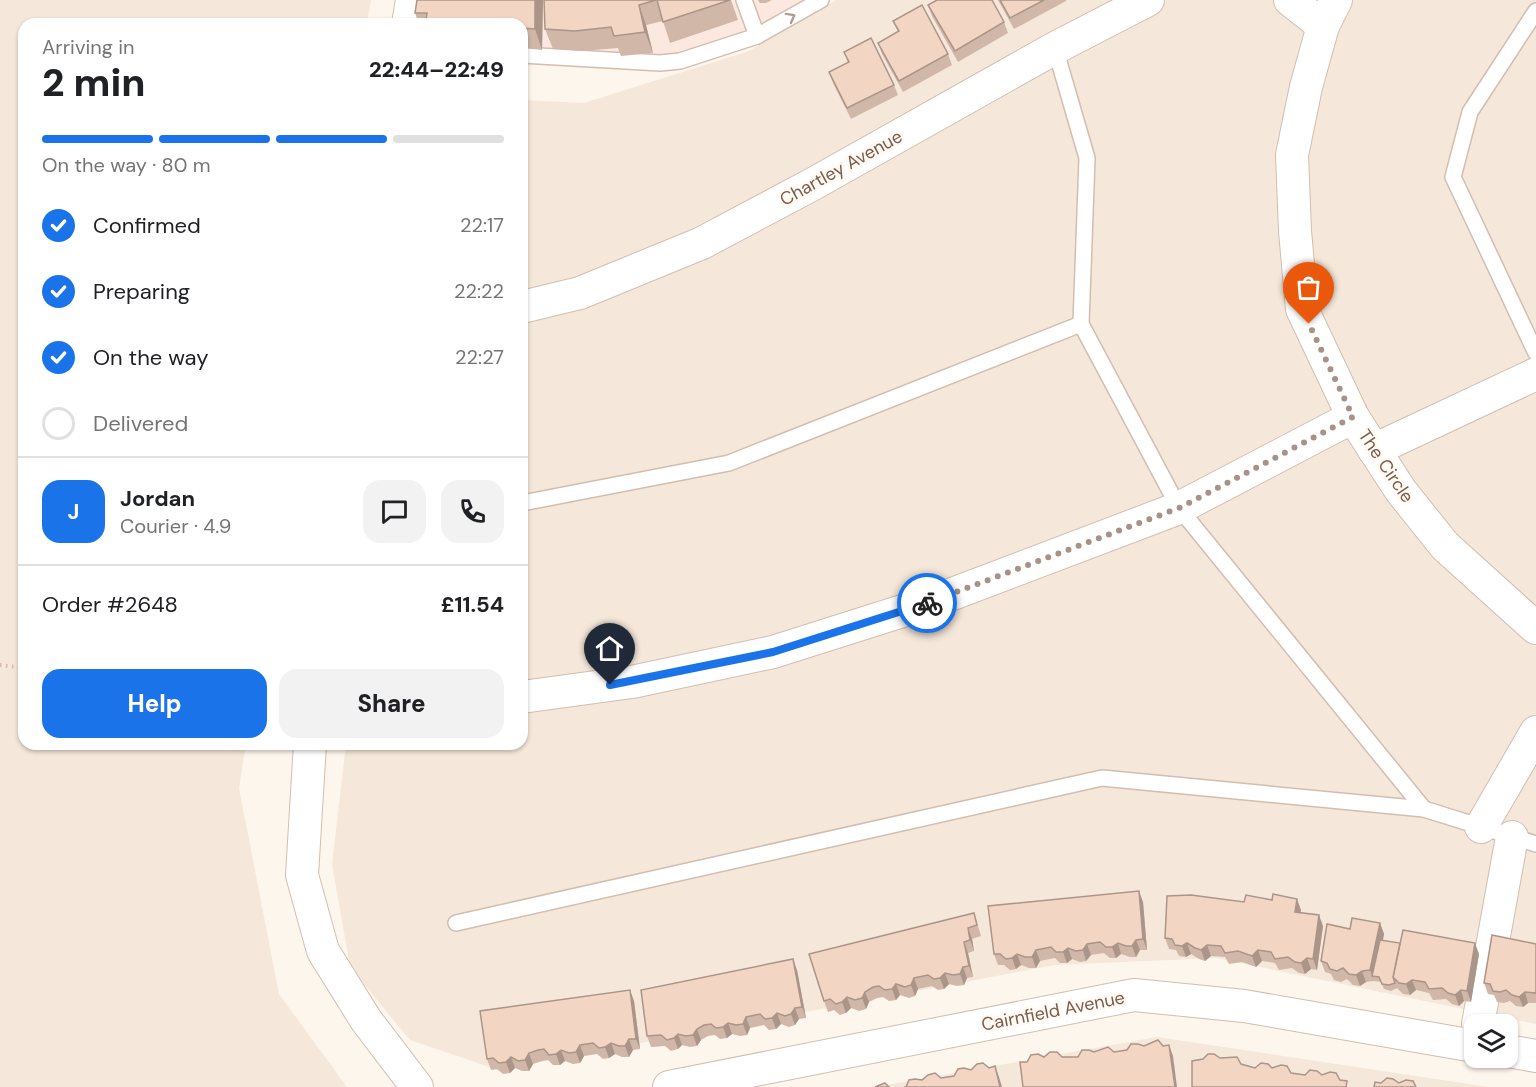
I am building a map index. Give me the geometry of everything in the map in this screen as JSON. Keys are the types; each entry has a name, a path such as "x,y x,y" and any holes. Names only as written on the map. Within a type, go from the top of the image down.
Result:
{"street":[{"path":"409,18 412,0"},
{"name":"Chartley Avenue","path":"528,306 580,293 702,243 813,184 1055,48 1148,0"},
{"path":"1290,0 1329,13"},
{"name":"The Circle","path":"1329,13 1306,87 1292,155 1295,231 1302,309 1353,417 1401,491 1445,546 1536,628"},
{"path":"1374,450 1536,374"},
{"path":"528,697 632,682 773,652 934,601 1179,508 1353,417"},
{"path":"1481,827 1536,732"},
{"path":"310,750 302,875 323,951 366,1020 417,1087"},
{"path":"1480,1014 1524,840"},
{"name":"Cairnfield Avenue","path":"669,1087 1134,994 1244,1006 1464,1042"},
{"path":"1518,1053 1536,1056"}],"lane":[{"path":"744,0 757,36"},
{"path":"528,55 660,63 680,61 757,36 821,0"},
{"path":"1536,11 1470,112 1453,177 1536,353"},
{"path":"1055,48 1087,158 1081,324 1179,508 1424,809"},
{"path":"528,502 729,463 1081,324"},
{"path":"456,923 1102,778 1424,809 1524,840"}],"path":[{"path":"0,665 18,667"}],"shaded area":[{"path":"0,0 371,0 368,18 18,18 18,750 245,750 239,788 279,994 347,1087 0,1087"},
{"path":"418,0 814,0 760,31 678,55 644,59 528,51 528,18 496,18"},
{"path":"836,0 1536,0 1536,1024 1518,1020 1518,1014 1488,1014 1216,958 1055,965 498,1070 410,1040 350,967 332,864 345,750 528,750 528,100 584,103 749,51"},
{"path":"1157,1037 1489,1087 875,1087"}],"building":[{"path":"417,0 535,0 535,29 528,28 528,18 426,18 427,13 415,13"},
{"path":"544,0 656,0 639,5 645,32 614,36 611,27 575,31 545,29"},
{"path":"657,0 730,0 663,22"},
{"path":"937,0 992,0 1004,22 955,51 928,5"},
{"path":"1000,0 1044,0 1010,18"},
{"path":"922,5 948,54 899,81 878,43 899,31 893,21"},
{"path":"871,38 894,85 847,108 829,72 849,62 844,52"},
{"path":"1139,891 1143,939 1136,940 1132,946 1118,943 1112,947 1106,947 1100,942 1087,944 1083,950 1076,951 1068,948 1063,952 1056,952 1051,947 1036,950 1032,957 1017,954 1006,959 1000,954 994,954 988,906"},
{"path":"1273,894 1297,899 1295,912 1319,915 1313,959 1307,958 1301,963 1288,957 1275,959 1271,952 1258,950 1252,956 1238,951 1225,953 1221,946 1207,945 1201,950 1187,943 1182,946 1175,945 1172,939 1165,938 1167,896 1191,895 1244,902 1246,895 1272,900"},
{"path":"974,913 977,925 968,928 970,940 964,942 969,966 963,967 960,974 945,973 940,978 934,979 928,975 914,978 911,985 905,987 896,984 892,989 873,987 865,992 862,998 855,1000 847,997 836,1004 830,999 824,1001 809,954"},
{"path":"1352,918 1380,923 1370,970 1356,975 1349,974 1343,968 1337,971 1330,969 1327,963 1321,961 1327,924 1350,929"},
{"path":"1403,930 1475,943 1467,991 1461,990 1455,995 1442,988 1429,989 1425,982 1412,980 1406,984 1399,983 1393,977"},
{"path":"1492,935 1536,944 1536,993 1525,992 1519,997 1506,990 1493,991 1490,984 1484,983"},
{"path":"1380,940 1400,943 1393,977 1395,983 1389,985 1382,984 1379,977 1372,976"},
{"path":"793,959 802,1007 795,1008 791,1014 785,1016 777,1013 772,1018 765,1019 760,1014 746,1017 743,1024 728,1023 716,1028 711,1024 704,1025 693,1035 678,1034 667,1040 661,1035 647,1036 641,990"},
{"path":"630,990 636,1039 629,1039 625,1046 611,1043 599,1048 593,1043 580,1045 576,1052 569,1053 561,1050 549,1055 544,1049 538,1050 529,1053 525,1060 518,1061 511,1057 506,1062 499,1063 493,1058 487,1059 480,1011"},
{"path":"1158,1040 1163,1046 1169,1045 1175,1087 1023,1087 1020,1062 1027,1062 1031,1055 1038,1054 1044,1057 1050,1052 1057,1052 1062,1057 1078,1057 1082,1050 1094,1052 1108,1047 1114,1052 1127,1050 1131,1044 1144,1046"},
{"path":"1208,1054 1214,1054 1220,1058 1237,1057 1241,1064 1255,1068 1261,1063 1268,1064 1272,1068 1287,1066 1291,1073 1305,1075 1310,1070 1322,1075 1330,1072 1336,1073 1340,1080 1347,1081 1346,1087 1192,1087 1192,1061 1203,1059"},
{"path":"983,1063 989,1068 995,1066 1000,1087 906,1087 909,1080 922,1080 935,1073 941,1078 954,1076 958,1069 971,1070 977,1064"},
{"path":"1387,1078 1399,1083 1406,1080 1413,1081 1416,1087 1374,1087 1375,1082 1381,1083"},
{"path":"885,1083 889,1087 875,1087"}],"way so far":[{"path":"927,603 1179,508 1353,417 1309,324"}],"route":[{"path":"610,685 773,652 927,603"}]}
